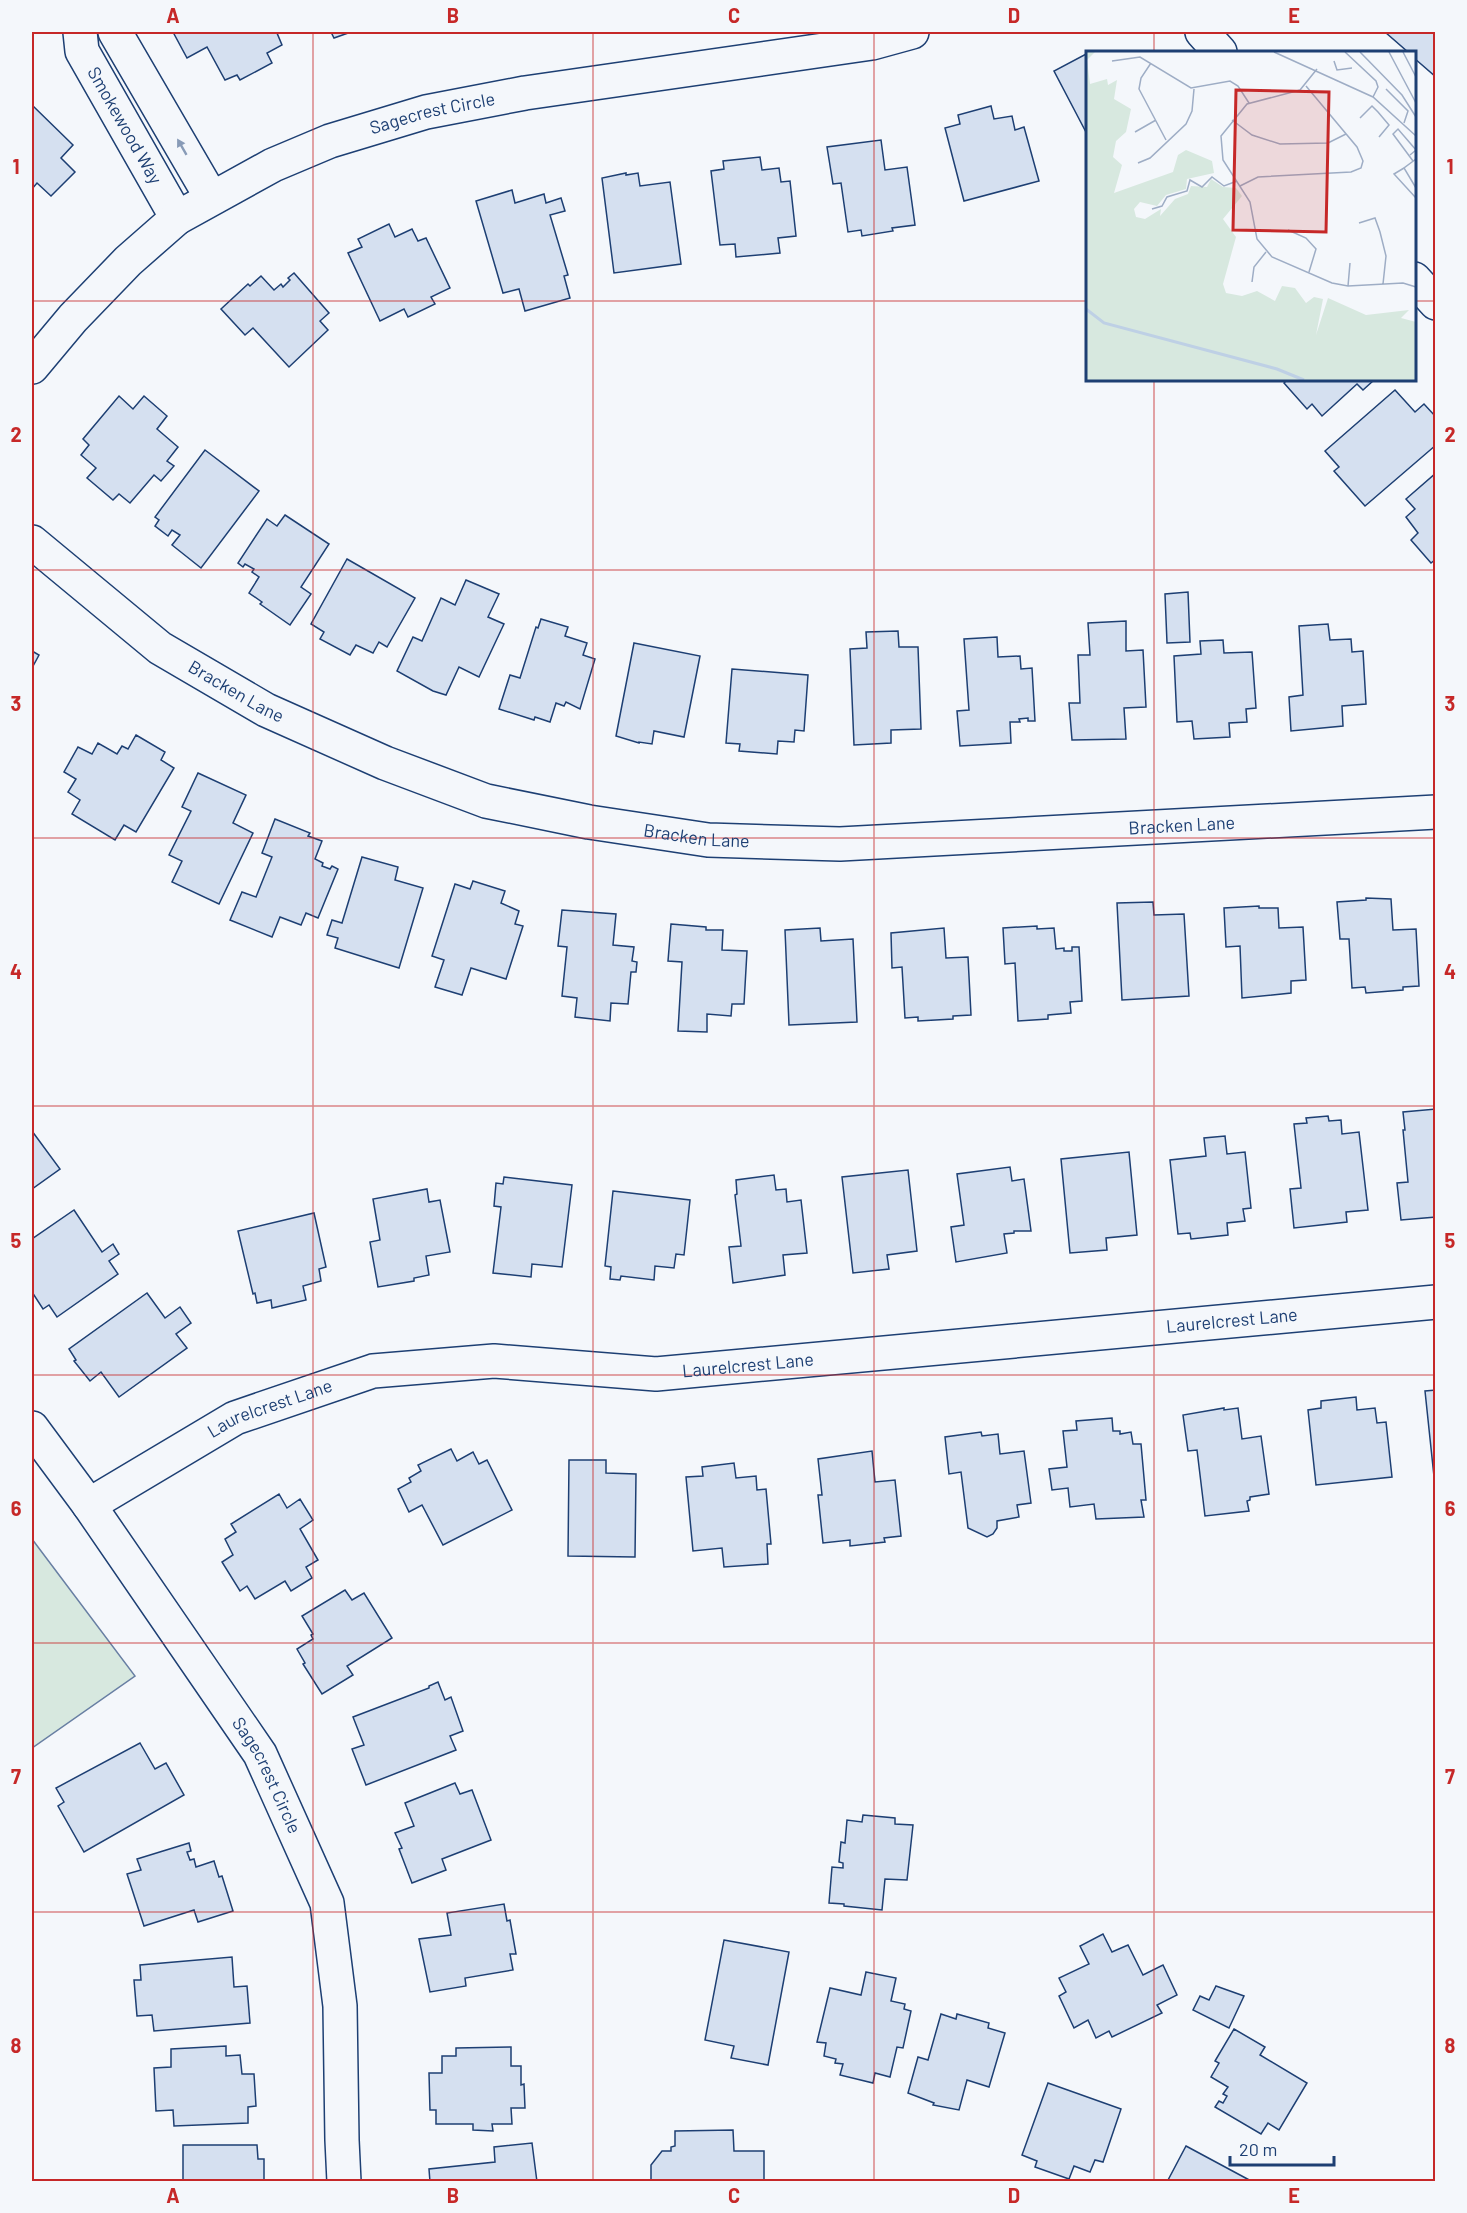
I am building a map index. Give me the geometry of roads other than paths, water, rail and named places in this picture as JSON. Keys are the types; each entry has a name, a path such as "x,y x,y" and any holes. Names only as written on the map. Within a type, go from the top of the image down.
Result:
{"street":[{"name":"Smokewood Way","path":"80,32 82,51 177,218"},
{"path":"115,32 211,197"},
{"name":"Sagecrest Circle","path":"32,367 73,318 128,261 177,218 211,197 273,165 330,141 426,112 525,93 872,43 912,32"},
{"path":"1202,32 1219,51"},
{"path":"1416,281 1436,303"},
{"name":"Bracken Lane","path":"32,542 160,648 266,710 385,763 486,801 589,822 708,840 840,844 1436,812"},
{"name":"Laurelcrest Lane","path":"89,1505 235,1418 373,1371 494,1361 656,1374 1436,1302"},
{"name":"Sagecrest Circle","path":"34,1437 89,1505 260,1754 327,1903 340,2006 344,2181"}]}
